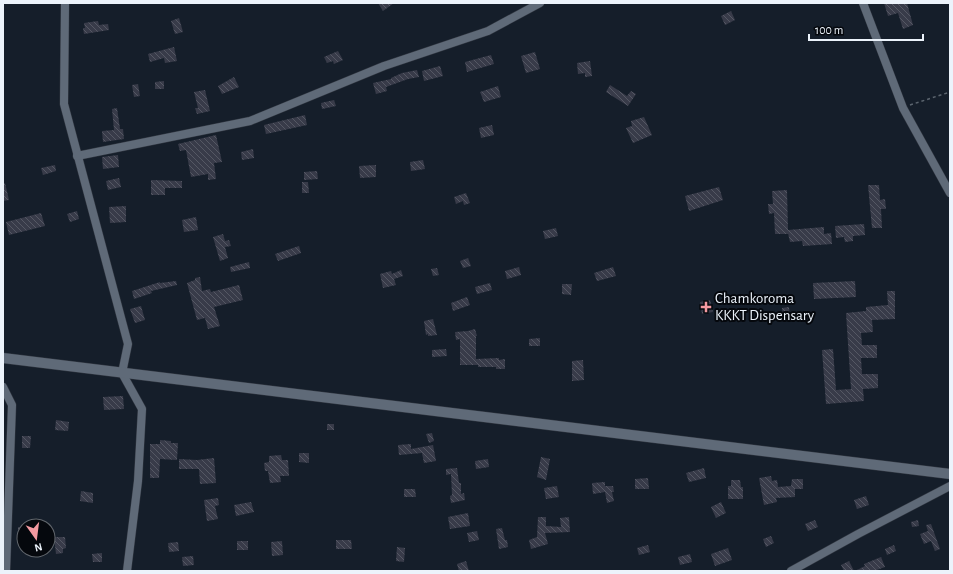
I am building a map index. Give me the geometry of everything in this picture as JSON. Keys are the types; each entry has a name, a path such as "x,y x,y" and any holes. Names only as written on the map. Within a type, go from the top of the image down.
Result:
{"street":[{"path":"65,3 64,104 128,344 122,373 142,409 138,481 127,571"},
{"path":"77,156 250,121 384,66 488,31 540,3"},
{"path":"863,3 903,108 950,193"},
{"path":"3,358 950,474"},
{"path":"3,387 12,405 6,571"},
{"path":"791,571 950,486"}],"path":[{"path":"903,108 950,92"}],"building":[{"path":"378,3 394,3 383,11"},
{"path":"884,3 907,3 913,25 903,29 898,13 888,16"},
{"path":"731,11 735,20 725,25 721,16"},
{"path":"179,18 183,32 175,34 171,21"},
{"path":"98,21 99,25 108,24 109,30 84,34 84,23"},
{"path":"174,47 177,61 165,63 164,58 150,62 148,54"},
{"path":"338,51 343,60 334,64 333,61 327,63 324,57"},
{"path":"535,52 540,69 526,73 521,56"},
{"path":"491,55 494,64 467,72 465,62"},
{"path":"590,61 592,76 585,77 585,73 578,74 577,63"},
{"path":"440,66 443,76 424,81 422,71"},
{"path":"417,70 419,77 408,79 386,87 387,91 376,94 373,83 391,79 402,73"},
{"path":"234,77 239,87 222,94 218,86"},
{"path":"164,81 164,89 155,89 155,82"},
{"path":"138,84 140,96 134,97 132,85"},
{"path":"610,85 627,96 631,91 636,94 628,106 606,92"},
{"path":"498,86 501,97 484,102 480,92"},
{"path":"205,90 210,111 197,114 195,108 198,108 194,92"},
{"path":"334,100 336,106 322,109 321,103"},
{"path":"117,108 120,129 123,129 124,139 103,142 102,131 114,130 112,109"},
{"path":"305,115 307,125 266,134 264,125"},
{"path":"644,117 652,135 633,143 626,128 632,126 631,121"},
{"path":"492,125 494,135 481,138 479,128"},
{"path":"216,135 222,162 214,163 216,179 208,180 208,174 191,177 186,150 180,151 178,144"},
{"path":"253,149 254,158 242,160 241,152"},
{"path":"118,155 119,167 103,169 102,157"},
{"path":"423,160 425,169 411,171 410,162"},
{"path":"55,165 56,171 43,175 41,168"},
{"path":"376,165 376,177 360,178 359,166"},
{"path":"317,171 318,179 304,180 304,172"},
{"path":"119,178 121,187 108,190 106,181"},
{"path":"151,180 182,181 182,188 165,188 165,195 151,195"},
{"path":"302,182 308,182 309,193 302,193"},
{"path":"5,183 9,200 3,201 3,184"},
{"path":"868,185 879,185 880,200 885,199 886,209 881,209 882,228 872,228"},
{"path":"719,187 723,200 689,211 685,196"},
{"path":"787,190 788,230 824,227 824,234 831,233 832,244 803,246 802,241 790,242 788,234 775,234 774,213 769,214 768,204 773,204 772,191"},
{"path":"466,193 470,203 464,205 463,201 456,204 454,197"},
{"path":"126,206 126,222 110,223 109,207"},
{"path":"77,211 79,219 70,222 67,214"},
{"path":"41,213 45,226 9,235 6,222"},
{"path":"196,217 198,230 184,232 182,220"},
{"path":"864,224 865,235 853,236 853,241 845,242 844,237 836,238 835,226"},
{"path":"556,228 558,236 545,239 543,231"},
{"path":"223,234 225,241 229,240 231,246 225,247 228,258 220,261 213,237"},
{"path":"299,246 301,253 278,261 275,254"},
{"path":"468,258 471,266 463,268 460,261"},
{"path":"249,262 250,268 231,272 230,267"},
{"path":"519,267 521,275 507,279 505,271"},
{"path":"613,267 616,276 597,281 594,273"},
{"path":"437,268 439,275 433,276 431,269"},
{"path":"401,270 403,276 394,279 396,285 383,288 380,274 391,271 392,274"},
{"path":"200,277 202,291 210,289 211,292 239,285 243,300 214,307 220,326 208,329 205,318 197,320 187,283"},
{"path":"176,281 177,285 151,291 152,293 134,299 132,291 160,282"},
{"path":"855,281 856,297 814,299 813,283"},
{"path":"490,283 492,290 477,294 475,287"},
{"path":"562,284 572,284 571,295 562,294"},
{"path":"887,291 895,291 895,319 872,320 873,332 861,333 862,345 877,345 877,358 861,358 862,374 878,374 878,388 863,389 864,401 826,404 822,350 833,349 836,390 851,389 846,313 866,311 866,307 888,305"},
{"path":"467,297 470,305 453,311 451,303"},
{"name":"Chamkoroma KKKT Dispensary","path":"710,300 713,312 702,314 700,302"},
{"path":"141,306 145,320 135,323 130,309"},
{"path":"789,307 790,318 783,318 782,308"},
{"path":"433,319 437,335 428,336 428,334 426,335 424,321"},
{"path":"475,329 477,336 476,359 505,359 505,369 496,369 496,367 478,367 478,365 460,365 460,339 456,340 455,332"},
{"path":"540,338 540,346 529,346 529,339"},
{"path":"446,349 447,356 432,357 432,350"},
{"path":"583,360 584,380 572,381 572,361"},
{"path":"123,396 124,409 104,410 103,397"},
{"path":"56,420 69,422 68,431 55,430"},
{"path":"327,424 334,424 334,430 327,430"},
{"path":"432,433 434,441 429,443 426,434"},
{"path":"22,436 31,436 30,448 22,448"},
{"path":"160,440 178,443 177,460 160,459 159,478 150,478 150,444 160,444"},
{"path":"411,444 411,449 433,445 436,461 424,463 422,453 399,455 398,445"},
{"path":"299,453 309,453 309,463 299,462"},
{"path":"281,455 282,460 288,460 289,476 280,476 281,482 270,483 268,471 265,471 264,463 269,462 269,456"},
{"path":"541,457 550,459 546,480 537,477"},
{"path":"214,458 216,483 200,484 199,469 179,469 179,459 197,460"},
{"path":"488,459 489,467 476,469 475,461"},
{"path":"457,468 459,483 461,483 461,494 464,493 465,500 451,503 451,474 446,475 446,469"},
{"path":"704,468 706,478 689,482 686,473"},
{"path":"771,476 772,481 777,480 778,487 791,486 792,479 803,479 803,489 795,489 795,497 776,498 777,502 764,505 759,478"},
{"path":"648,478 649,489 635,489 635,479"},
{"path":"731,480 740,480 741,487 743,487 743,499 728,499 728,486 731,486"},
{"path":"605,482 605,486 613,486 614,492 612,492 614,501 607,503 605,492 593,494 592,483"},
{"path":"557,486 559,497 546,499 544,488"},
{"path":"404,489 415,489 416,497 404,497"},
{"path":"81,491 93,493 93,503 80,501"},
{"path":"866,496 869,505 857,509 854,500"},
{"path":"218,498 219,505 215,506 218,519 207,521 204,500"},
{"path":"251,502 254,512 236,516 234,505"},
{"path":"721,502 726,513 716,518 711,507"},
{"path":"468,513 470,526 450,529 448,517"},
{"path":"538,517 546,517 546,526 561,527 560,518 569,517 570,532 545,533 548,544 531,549 529,540 537,537"},
{"path":"815,520 818,527 808,531 805,524"},
{"path":"918,520 919,526 912,527 911,522"},
{"path":"931,524 940,549 935,551 931,541 924,544 920,534 928,531 926,525"},
{"path":"502,528 508,547 499,549 496,529"},
{"path":"477,531 479,540 469,542 467,533"},
{"path":"771,536 774,543 766,547 763,539"},
{"path":"56,537 65,537 66,548 63,549 63,553 56,554"},
{"path":"336,540 351,540 352,549 336,549"},
{"path":"237,541 248,541 248,550 237,550"},
{"path":"282,541 283,555 272,556 271,542"},
{"path":"178,542 179,551 169,552 168,543"},
{"path":"648,545 650,552 639,555 637,548"},
{"path":"894,545 896,551 887,555 885,549"},
{"path":"397,547 405,548 404,562 396,561"},
{"path":"728,548 732,560 715,566 711,554"},
{"path":"102,553 102,562 93,562 92,554"},
{"path":"690,554 692,562 680,565 678,557"},
{"path":"193,556 194,565 183,566 182,557"},
{"path":"881,557 885,567 874,571 855,571 865,566 864,564"},
{"path":"466,561 469,571 459,571 457,564"},
{"path":"849,561 854,571 844,571 841,565"}],"place":[{"name":"Chamkoroma KKKT Dispensary","path":"706,307"}]}
